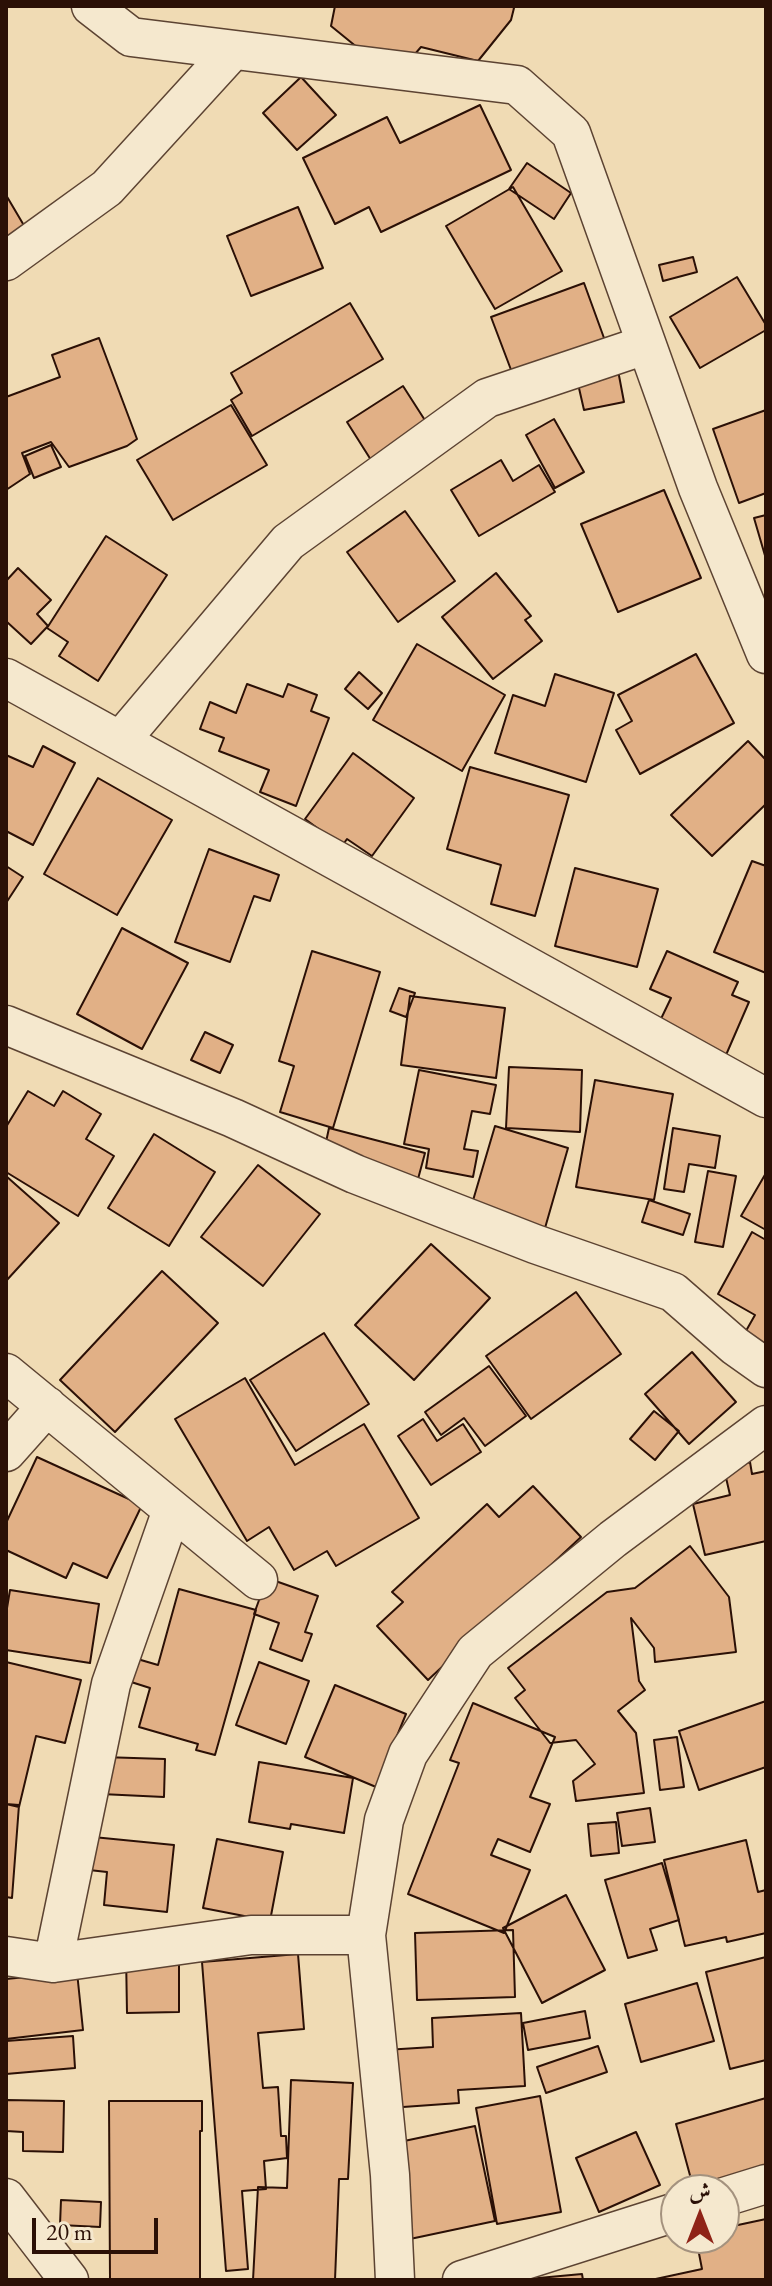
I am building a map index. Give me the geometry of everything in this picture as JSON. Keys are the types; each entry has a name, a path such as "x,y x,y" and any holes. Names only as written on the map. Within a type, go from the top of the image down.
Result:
{"street":[{"path":"91,6 131,37 517,85 571,133 698,488 766,654"},
{"path":"6,261 107,188 233,50"},
{"path":"120,741 288,542 487,398 645,345"},
{"path":"6,678 766,1098"},
{"path":"6,1025 233,1118 355,1174 535,1244 673,1292 735,1346 766,1368"},
{"path":"6,1373 258,1580"},
{"path":"6,1452 47,1406"},
{"path":"395,2280 390,2175 366,1935 384,1820 408,1754 475,1652 613,1539 766,1425"},
{"path":"53,1963 111,1684 172,1510"},
{"path":"6,1956 53,1963 251,1935 366,1935"},
{"path":"740,2192 766,2184"},
{"path":"6,2198 69,2280"},
{"path":"462,2280 660,2217"}],"building":[{"path":"335,6 514,8 511,20 478,61 421,47 409,61 358,48 331,26"},
{"path":"301,77 336,115 297,150 263,113"},
{"path":"480,105 511,170 381,232 369,207 335,224 303,158 387,117 400,143"},
{"path":"527,163 571,193 554,219 509,189"},
{"path":"513,187 562,271 495,309 446,226"},
{"path":"6,195 29,234 6,248"},
{"path":"298,207 323,268 251,296 227,236"},
{"path":"693,257 697,272 663,281 659,265"},
{"path":"737,277 766,325 766,330 700,368 670,317"},
{"path":"584,283 608,349 516,383 491,317"},
{"path":"350,303 383,359 252,436 231,400 242,393 231,373"},
{"path":"99,338 137,439 127,446 69,467 51,442 22,453 30,474 6,490 6,397 60,377 52,355"},
{"path":"617,365 624,402 584,410 576,375"},
{"path":"403,386 428,425 371,460 347,422"},
{"path":"231,405 267,465 173,520 137,460"},
{"path":"766,410 766,493 739,503 713,429"},
{"path":"554,419 584,472 555,488 526,435"},
{"path":"51,445 61,467 34,478 25,456"},
{"path":"501,460 513,481 539,465 555,492 479,536 451,490"},
{"path":"664,490 701,578 618,612 581,524"},
{"path":"405,511 455,581 398,622 347,552"},
{"path":"766,515 766,559 754,518"},
{"path":"106,536 167,575 98,681 59,656 68,642 47,628"},
{"path":"18,568 51,600 37,614 48,626 31,644 6,624 6,581"},
{"path":"496,573 531,616 525,620 542,641 493,679 442,617"},
{"path":"417,644 505,695 462,771 373,720"},
{"path":"696,654 734,723 640,774 616,730 632,721 618,695"},
{"path":"359,672 382,693 368,709 345,689"},
{"path":"555,674 614,693 586,782 495,753 513,695 545,706"},
{"path":"247,684 283,697 288,684 317,695 311,711 329,718 296,806 260,792 269,770 219,751 224,738 200,729 210,702 236,713"},
{"path":"748,741 766,760 766,804 712,856 671,815"},
{"path":"43,746 75,763 33,845 6,831 6,755 33,767"},
{"path":"353,753 414,798 372,856 347,839 342,846 305,819"},
{"path":"470,767 569,795 535,916 491,904 501,865 447,849"},
{"path":"98,778 172,820 117,915 44,874"},
{"path":"209,849 279,875 270,901 254,896 230,962 175,942"},
{"path":"752,861 766,866 766,973 714,952"},
{"path":"6,866 23,877 6,903"},
{"path":"575,868 658,889 637,967 555,946"},
{"path":"122,928 188,963 142,1049 77,1014"},
{"path":"312,951 380,972 333,1128 280,1112 294,1066 279,1061"},
{"path":"667,951 738,982 732,995 749,1002 726,1055 658,1025 671,998 650,989"},
{"path":"399,988 415,993 406,1017 390,1011"},
{"path":"410,996 505,1008 496,1078 401,1065"},
{"path":"205,1032 233,1045 220,1073 191,1060"},
{"path":"509,1067 582,1070 580,1132 506,1128"},
{"path":"419,1070 496,1085 490,1114 472,1111 464,1149 478,1151 473,1177 426,1168 429,1149 404,1144"},
{"path":"595,1080 673,1094 654,1200 576,1187"},
{"path":"28,1091 54,1106 63,1091 101,1114 86,1139 114,1156 78,1216 6,1172 6,1127"},
{"path":"495,1126 568,1148 543,1235 469,1214"},
{"path":"329,1128 425,1153 418,1179 323,1156"},
{"path":"673,1128 720,1136 715,1168 689,1164 684,1192 664,1189"},
{"path":"154,1134 215,1172 169,1246 108,1208"},
{"path":"258,1165 320,1214 263,1286 201,1237"},
{"path":"708,1171 736,1176 723,1247 695,1242"},
{"path":"766,1173 766,1230 741,1216"},
{"path":"6,1176 59,1223 6,1281"},
{"path":"649,1200 690,1214 683,1235 642,1222"},
{"path":"752,1232 766,1240 766,1361 738,1345 755,1315 718,1294"},
{"path":"431,1244 490,1298 414,1380 355,1325"},
{"path":"162,1271 218,1323 115,1432 60,1380"},
{"path":"576,1292 621,1354 531,1419 486,1356"},
{"path":"324,1333 369,1404 296,1451 250,1380"},
{"path":"692,1352 736,1402 689,1444 645,1394"},
{"path":"489,1366 526,1416 485,1446 464,1418 441,1435 425,1412"},
{"path":"245,1378 295,1465 364,1424 419,1518 336,1566 327,1551 294,1570 269,1527 247,1541 175,1419"},
{"path":"654,1411 679,1431 655,1460 630,1439"},
{"path":"423,1419 437,1441 463,1424 481,1452 431,1485 398,1436"},
{"path":"37,1457 142,1505 107,1578 73,1563 66,1578 6,1550 6,1523"},
{"path":"750,1462 752,1474 766,1471 766,1541 705,1555 693,1504 730,1495 724,1469"},
{"path":"533,1486 581,1537 428,1680 377,1626 403,1602 392,1592 487,1504 499,1517"},
{"path":"690,1546 729,1597 736,1652 655,1662 654,1648 631,1618 639,1681 645,1690 618,1711 636,1733 644,1793 576,1801 573,1781 595,1764 576,1740 550,1743 515,1698 525,1690 508,1668 607,1592 635,1588"},
{"path":"267,1578 318,1596 305,1632 312,1634 302,1661 270,1649 279,1623 254,1614"},
{"path":"179,1589 256,1610 215,1755 196,1750 198,1744 139,1727 150,1688 128,1681 134,1658 158,1665"},
{"path":"10,1590 99,1604 90,1663 6,1650"},
{"path":"6,1662 81,1680 65,1743 36,1736 19,1807 6,1804"},
{"path":"259,1662 309,1681 286,1744 236,1725"},
{"path":"335,1685 406,1714 376,1787 305,1757"},
{"path":"766,1701 766,1767 699,1790 679,1731"},
{"path":"473,1703 555,1737 530,1797 550,1804 530,1852 498,1839 491,1855 530,1870 504,1933 408,1894 459,1763 450,1760"},
{"path":"677,1737 684,1787 660,1790 654,1740"},
{"path":"102,1757 165,1759 164,1797 101,1794"},
{"path":"259,1762 353,1778 344,1833 291,1824 290,1829 249,1822"},
{"path":"6,1804 19,1805 12,1898 6,1897"},
{"path":"650,1808 655,1842 622,1846 617,1813"},
{"path":"616,1822 619,1853 591,1856 588,1824"},
{"path":"83,1836 174,1845 167,1912 104,1905 107,1872 80,1869"},
{"path":"217,1839 283,1852 270,1921 203,1908"},
{"path":"746,1840 758,1892 766,1890 766,1933 727,1942 726,1937 685,1946 664,1860"},
{"path":"662,1863 679,1920 650,1929 657,1950 628,1958 605,1880"},
{"path":"566,1895 605,1970 542,2003 503,1928"},
{"path":"513,1930 515,1997 417,2000 415,1933"},
{"path":"179,1953 179,2012 127,2013 126,1954"},
{"path":"298,1954 304,2029 258,2033 263,2088 278,2087 281,2136 286,2136 287,2158 264,2161 266,2189 242,2191 248,2269 226,2271 202,1962"},
{"path":"766,1957 766,2060 730,2069 706,1972"},
{"path":"77,1972 83,2030 6,2039 6,1979"},
{"path":"697,1983 714,2041 641,2062 625,2004"},
{"path":"585,2011 590,2038 528,2050 523,2023"},
{"path":"521,2013 525,2086 458,2090 459,2103 389,2108 385,2050 433,2047 432,2018"},
{"path":"73,2036 75,2068 6,2074 6,2041"},
{"path":"598,2046 607,2072 546,2093 537,2067"},
{"path":"291,2080 353,2083 348,2179 339,2179 335,2280 253,2280 258,2187 287,2188"},
{"path":"540,2096 561,2212 497,2224 476,2108"},
{"path":"766,2098 766,2169 740,2177 740,2174 690,2174 676,2124"},
{"path":"6,2100 64,2101 63,2152 23,2151 23,2132 6,2131"},
{"path":"109,2101 202,2101 200,2280 110,2280"},
{"path":"475,2126 495,2221 410,2239 390,2144"},
{"path":"636,2132 660,2185 599,2212 576,2158"},
{"path":"61,2200 101,2202 100,2227 60,2225"},
{"path":"766,2219 766,2280 651,2280 702,2269 699,2254 740,2254 740,2225"},
{"path":"582,2274 583,2280 517,2280"}]}
